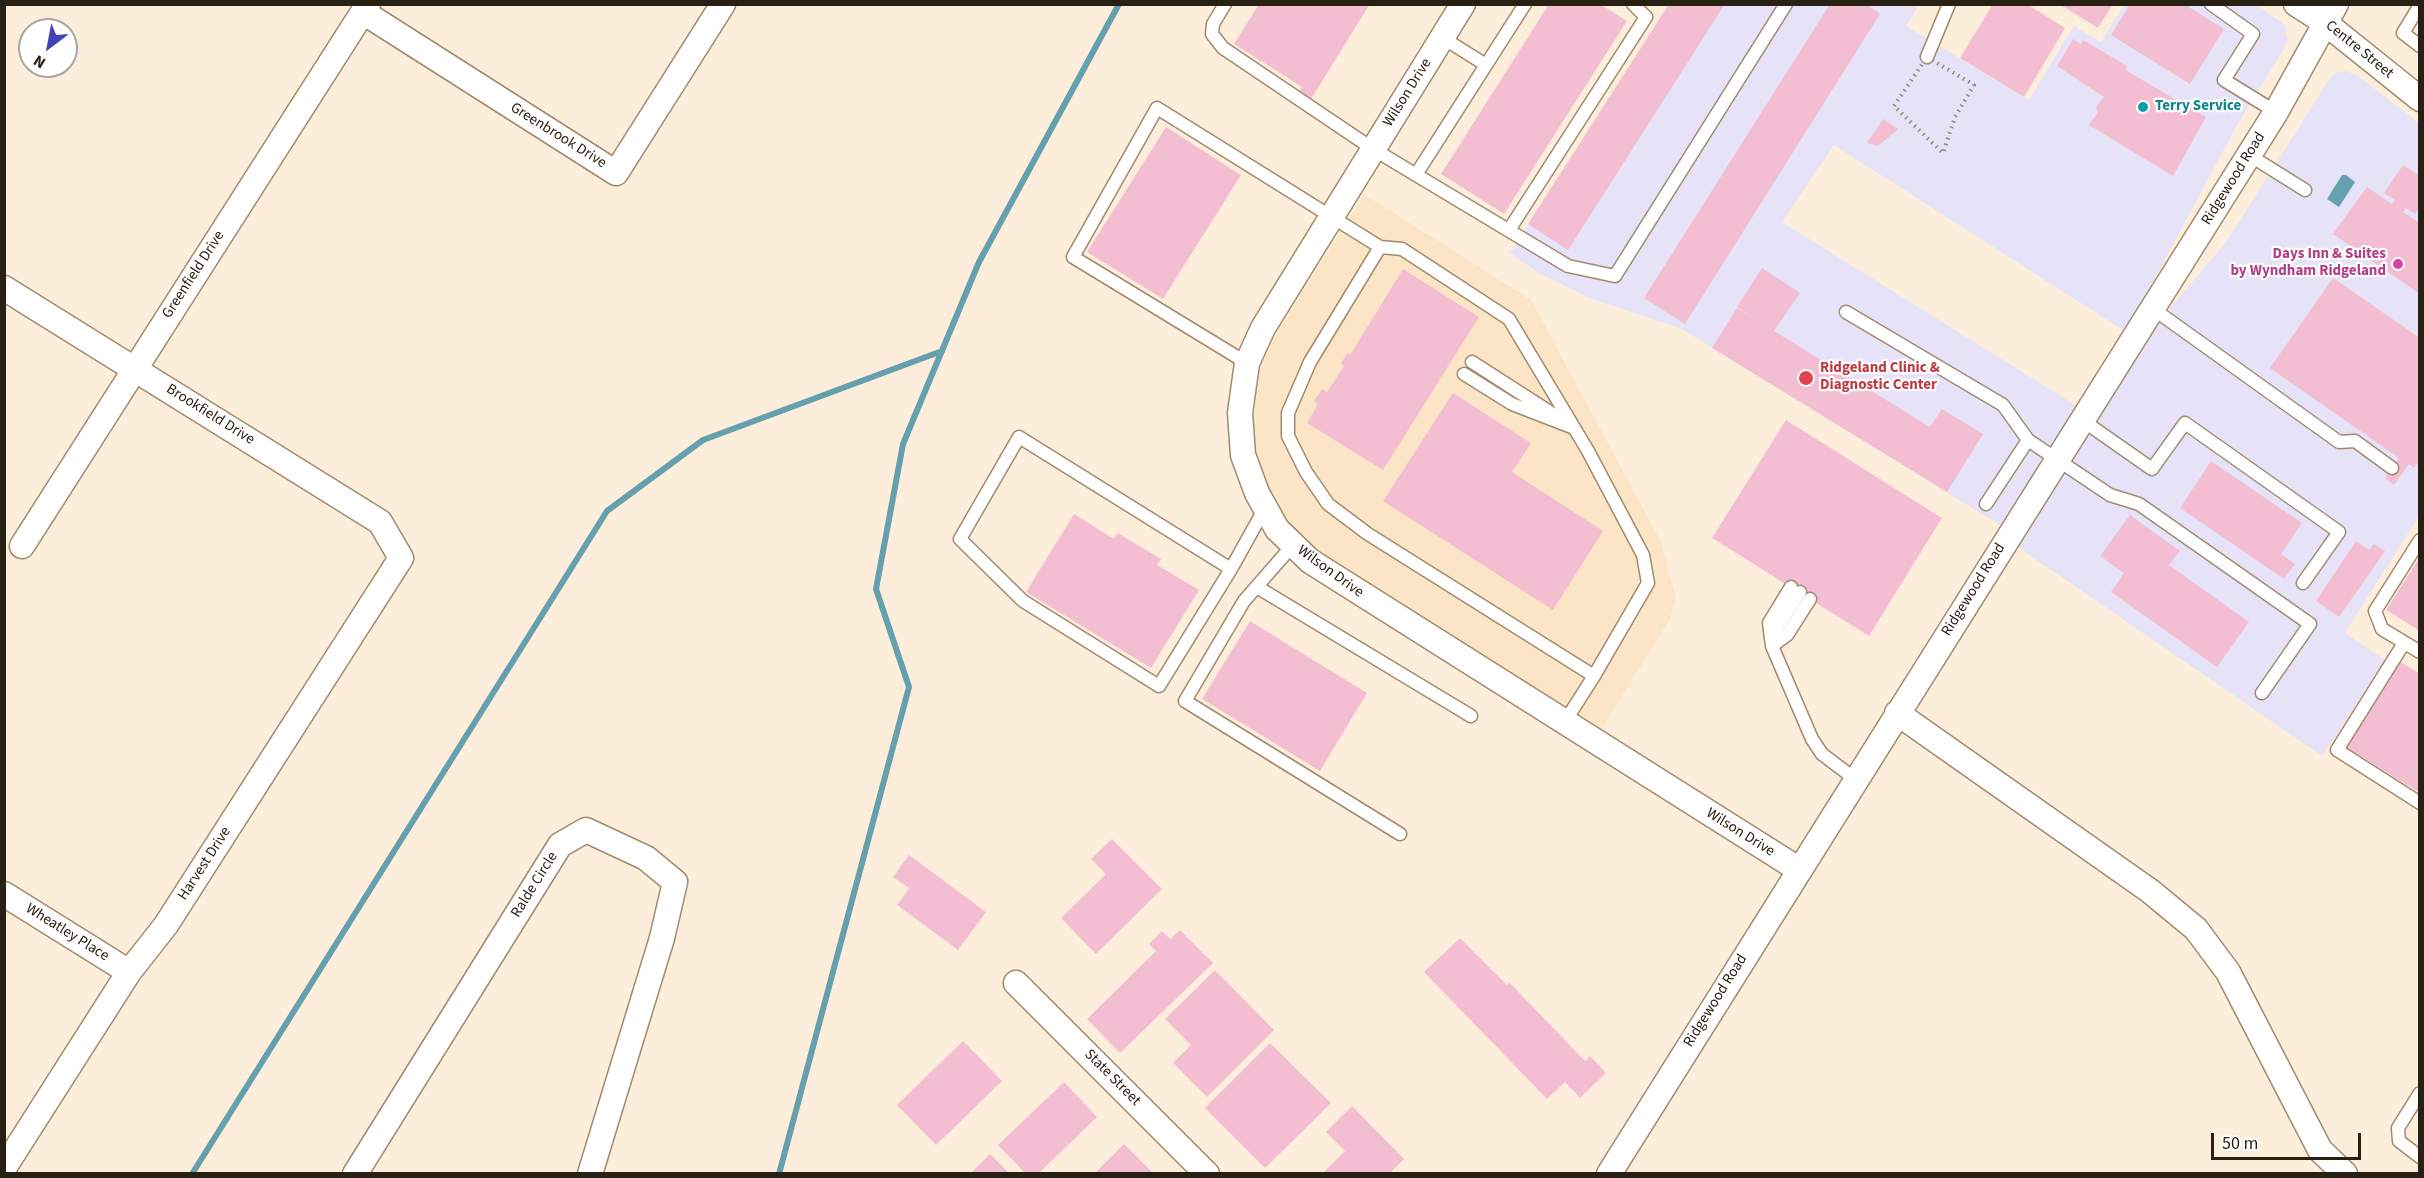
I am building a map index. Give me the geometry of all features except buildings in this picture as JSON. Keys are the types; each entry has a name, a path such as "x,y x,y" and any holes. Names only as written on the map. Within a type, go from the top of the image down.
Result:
{"street":[{"name":"Greenbrook Drive","path":"365,8 616,173 723,4"},
{"name":"Centre Street","path":"2296,4 2330,13 2420,99"},
{"name":"Wilson Drive","path":"1459,6 1443,38 1330,216 1263,328 1247,363 1240,412 1243,455 1265,508 1277,530 1310,561 1344,585 1798,869"},
{"name":"Greenfield Drive","path":"22,546 365,8"},
{"name":"Ridgewood Road","path":"1609,1173 2276,112 2330,13"},
{"name":"Brookfield Drive","path":"4,288 380,522 401,558"},
{"name":"Harvest Drive","path":"4,1168 129,972 166,925 401,558"},
{"path":"1897,713 2150,891 2196,929 2228,972 2320,1150 2344,1173"},
{"name":"Ralde Circle","path":"356,1173 560,845 586,830 646,858 675,882 662,938 590,1173"},
{"name":"Wheatley Place","path":"4,894 129,972"},
{"name":"State Street","path":"1016,983 1207,1173"}],"lane":[{"path":"1225,4 1213,24 1212,34 1223,48 1373,149 1417,173 1568,266 1615,276 1786,4"},
{"path":"1417,173 1525,4"},
{"path":"1509,230 1646,17 1633,4"},
{"path":"1927,57 1948,4"},
{"path":"2420,5 2403,33 2420,46"},
{"path":"2216,6 2253,34 2224,80 2276,112"},
{"path":"1443,38 1486,65"},
{"path":"1247,363 1074,256 1137,138 1157,108 1380,247 1402,249 1509,319 1574,428 1643,555 1648,583 1564,723"},
{"path":"2249,155 2305,190"},
{"path":"1380,247 1310,362 1288,413 1288,436 1306,472 1328,504 1368,534 1594,676"},
{"path":"2152,308 2339,442 2355,441 2392,468"},
{"path":"1846,312 2003,405 2028,440 2110,495 2139,504 2310,624 2262,693"},
{"path":"1472,362 1574,428"},
{"path":"1464,374 1512,404 1574,428"},
{"path":"2082,420 2152,469 2185,423 2339,532 2303,583"},
{"path":"1231,569 1019,437 960,539 1023,602 1159,686 1231,569 1265,508"},
{"path":"1986,504 2028,440"},
{"path":"2420,540 2375,611 2382,629 2420,652"},
{"path":"1293,545 1244,602 1185,701 1400,834"},
{"path":"1257,587 1470,716"},
{"path":"1772,646 1787,634 1800,593 1769,623 1772,646 1812,739 1822,754 1855,779"},
{"path":"2404,643 2337,750 2420,803"},
{"path":"2420,1093 2398,1128 2398,1140 2420,1157"}],"path":[{"path":"1927,57 1974,85 1954,117 1943,153 1894,106 1927,57"}],"shaded area":[{"path":"1669,5 1911,5 1917,8 1906,26 2029,100 2074,26 2101,42 2124,5 2257,5 2285,25 2288,41 2237,125 2126,332 1834,145 1782,222 2080,408 2003,527 1682,329 1590,298 1540,274 1510,253"},
{"path":"2347,71 2358,76 2419,123 2419,516 2345,633 2385,660 2322,756 2015,545 2150,332 2227,241 2330,78 2338,72"},
{"path":"1364,194 1531,300 1661,542 1676,598 1670,619 1599,733 1346,572 1301,537 1280,510 1266,482 1256,452 1254,414 1257,374 1277,333"}],"water":[{"path":"2342,175 2346,175 2355,182 2339,207 2327,199"}],"waterway":[{"path":"779,1174 909,687 876,589 903,444 979,262 1119,4"},
{"path":"192,1174 607,511 703,440 942,351"}],"place":[{"name":"Terry Service","path":"2143,107"},
{"name":"Days Inn & Suites by Wyndham Ridgeland","path":"2398,264"},
{"name":"Ridgeland Clinic & Diagnostic Center","path":"1806,378"}]}
